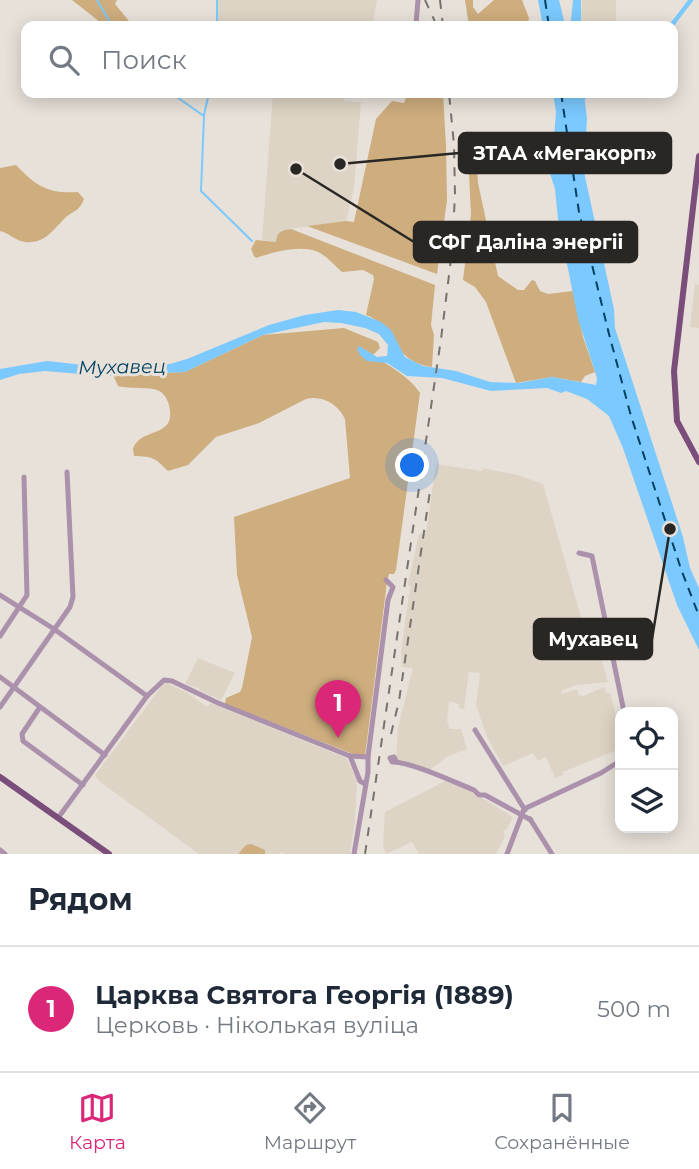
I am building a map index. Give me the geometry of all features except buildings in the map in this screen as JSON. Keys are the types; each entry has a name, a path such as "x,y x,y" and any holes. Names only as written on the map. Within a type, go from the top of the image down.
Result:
{"main road":[{"path":"699,156 674,371 677,421 699,462"},
{"path":"0,777 109,854"}],"street":[{"path":"416,21 418,0"},
{"path":"0,707 70,607 74,597 67,472"},
{"path":"0,636 26,598 24,477"},
{"path":"579,553 592,556 623,707"},
{"path":"354,854 387,600 393,587 386,580"},
{"path":"0,594 147,696"},
{"path":"0,677 105,754"},
{"path":"58,818 160,682 172,681 218,703 350,756 368,757"},
{"path":"40,707 22,734 23,741 82,785"},
{"path":"475,730 552,854"},
{"path":"350,756 360,781 365,784"},
{"path":"396,761 524,811"},
{"path":"507,854 524,811 615,764"},
{"path":"0,849 5,854"}],"shaded area":[{"path":"72,0 117,0 115,4 129,21 99,21"},
{"path":"218,0 377,0 373,21 218,21"},
{"path":"465,0 473,0 473,7 478,14 494,0 522,0 529,18 528,21 468,21"},
{"path":"582,0 616,0 616,21 581,21"},
{"path":"273,98 344,98 344,101 361,102 354,188 346,221 282,230 276,242 262,240"},
{"path":"406,98 443,98 447,200 437,274 307,226 354,222 376,119 392,101 404,103"},
{"path":"474,150 478,183 498,276 518,290 524,290 532,280 540,291 548,294 573,291 583,337 595,372 585,376 581,382 552,377 516,383 486,302 475,287 463,280 471,214 468,154"},
{"path":"16,165 43,187 58,192 78,192 84,199 78,209 38,241 22,241 0,231 0,168"},
{"path":"291,229 435,285 431,325 434,335 432,367 409,358 376,320 366,315 373,275 363,270 342,272 323,255 309,249 286,250 256,258 254,256 251,249 256,240 276,242 280,232"},
{"path":"695,284 699,285 699,328 690,327"},
{"path":"344,328 378,342 380,348 373,355 359,346 400,373 420,393 396,570 394,574 389,574 387,582 365,756 358,756 225,704 226,698 240,692 242,688 252,637 237,575 234,517 350,478 345,419 342,414 334,405 324,400 306,399 259,423 216,437 188,465 168,471 153,459 134,456 133,449 143,437 164,428 169,422 166,398 154,389 118,386 113,375 185,372 263,335"},
{"path":"436,464 482,471 483,468 518,475 543,484 592,656 600,654 608,682 576,685 561,691 562,694 577,689 579,695 583,696 604,687 606,693 610,693 615,712 615,751 563,772 563,775 555,778 546,757 538,761 533,753 503,766 487,737 476,705 480,673 469,672 464,709 449,701 447,721 450,729 461,729 467,749 448,756 430,770 396,760 398,728 413,668 402,667 401,651 410,588 408,584 419,534 426,533"},
{"path":"198,658 235,673 221,700 185,684"},
{"path":"165,682 186,692 207,707 210,703 346,758 357,780 350,854 283,854 282,851 280,854 265,854 265,850 246,845 238,854 199,854 99,781 95,775"},
{"path":"445,781 471,791 478,798 513,817 503,831 505,836 496,854 419,854 412,842 386,854 383,846 385,812"},
{"path":"251,844 265,850 265,854 238,854 246,845"}],"water":[{"path":"538,0 559,0 564,21 542,21"},
{"path":"573,0 581,0 581,21 570,21"},
{"path":"554,98 585,98 587,119 584,172 614,309 615,328 683,537 690,568 699,588 699,650 677,605 623,448 609,416 587,399 566,391 561,393 547,388 491,391 442,378 407,376 387,363 367,361 360,355 357,349 359,346 377,357 387,356 388,345 379,334 365,328 324,322 263,335 185,372 103,376 45,371 19,374 0,380 0,369 47,361 93,366 170,364 269,325 305,315 338,310 356,312 381,322 391,330 405,357 423,366 456,371 490,382 519,383 552,377 596,385 597,378 578,319 558,219 555,189 546,161 554,137 556,112"}],"waterway":[{"path":"97,0 109,21"},
{"path":"217,0 217,21"},
{"path":"675,21 691,0"},
{"path":"178,98 204,116"},
{"path":"208,98 204,115 201,191 252,241"}],"ferry route":[{"path":"545,0 548,21"},
{"path":"562,98 579,212 609,334 631,416 699,616"}],"railway":[{"path":"425,0 435,21"},
{"path":"440,0 442,21"},
{"path":"365,854 452,251 455,195 449,98"},
{"path":"391,734 399,701 430,491"}],"place":[{"name":"ЗТАА «Мегакорп»","path":"340,164"},
{"name":"СФГ Даліна энергіі","path":"296,169"},
{"name":"Мухавец","path":"670,529"},
{"name":"Царква Святога Георгія (1889)","path":"338,738"}]}
